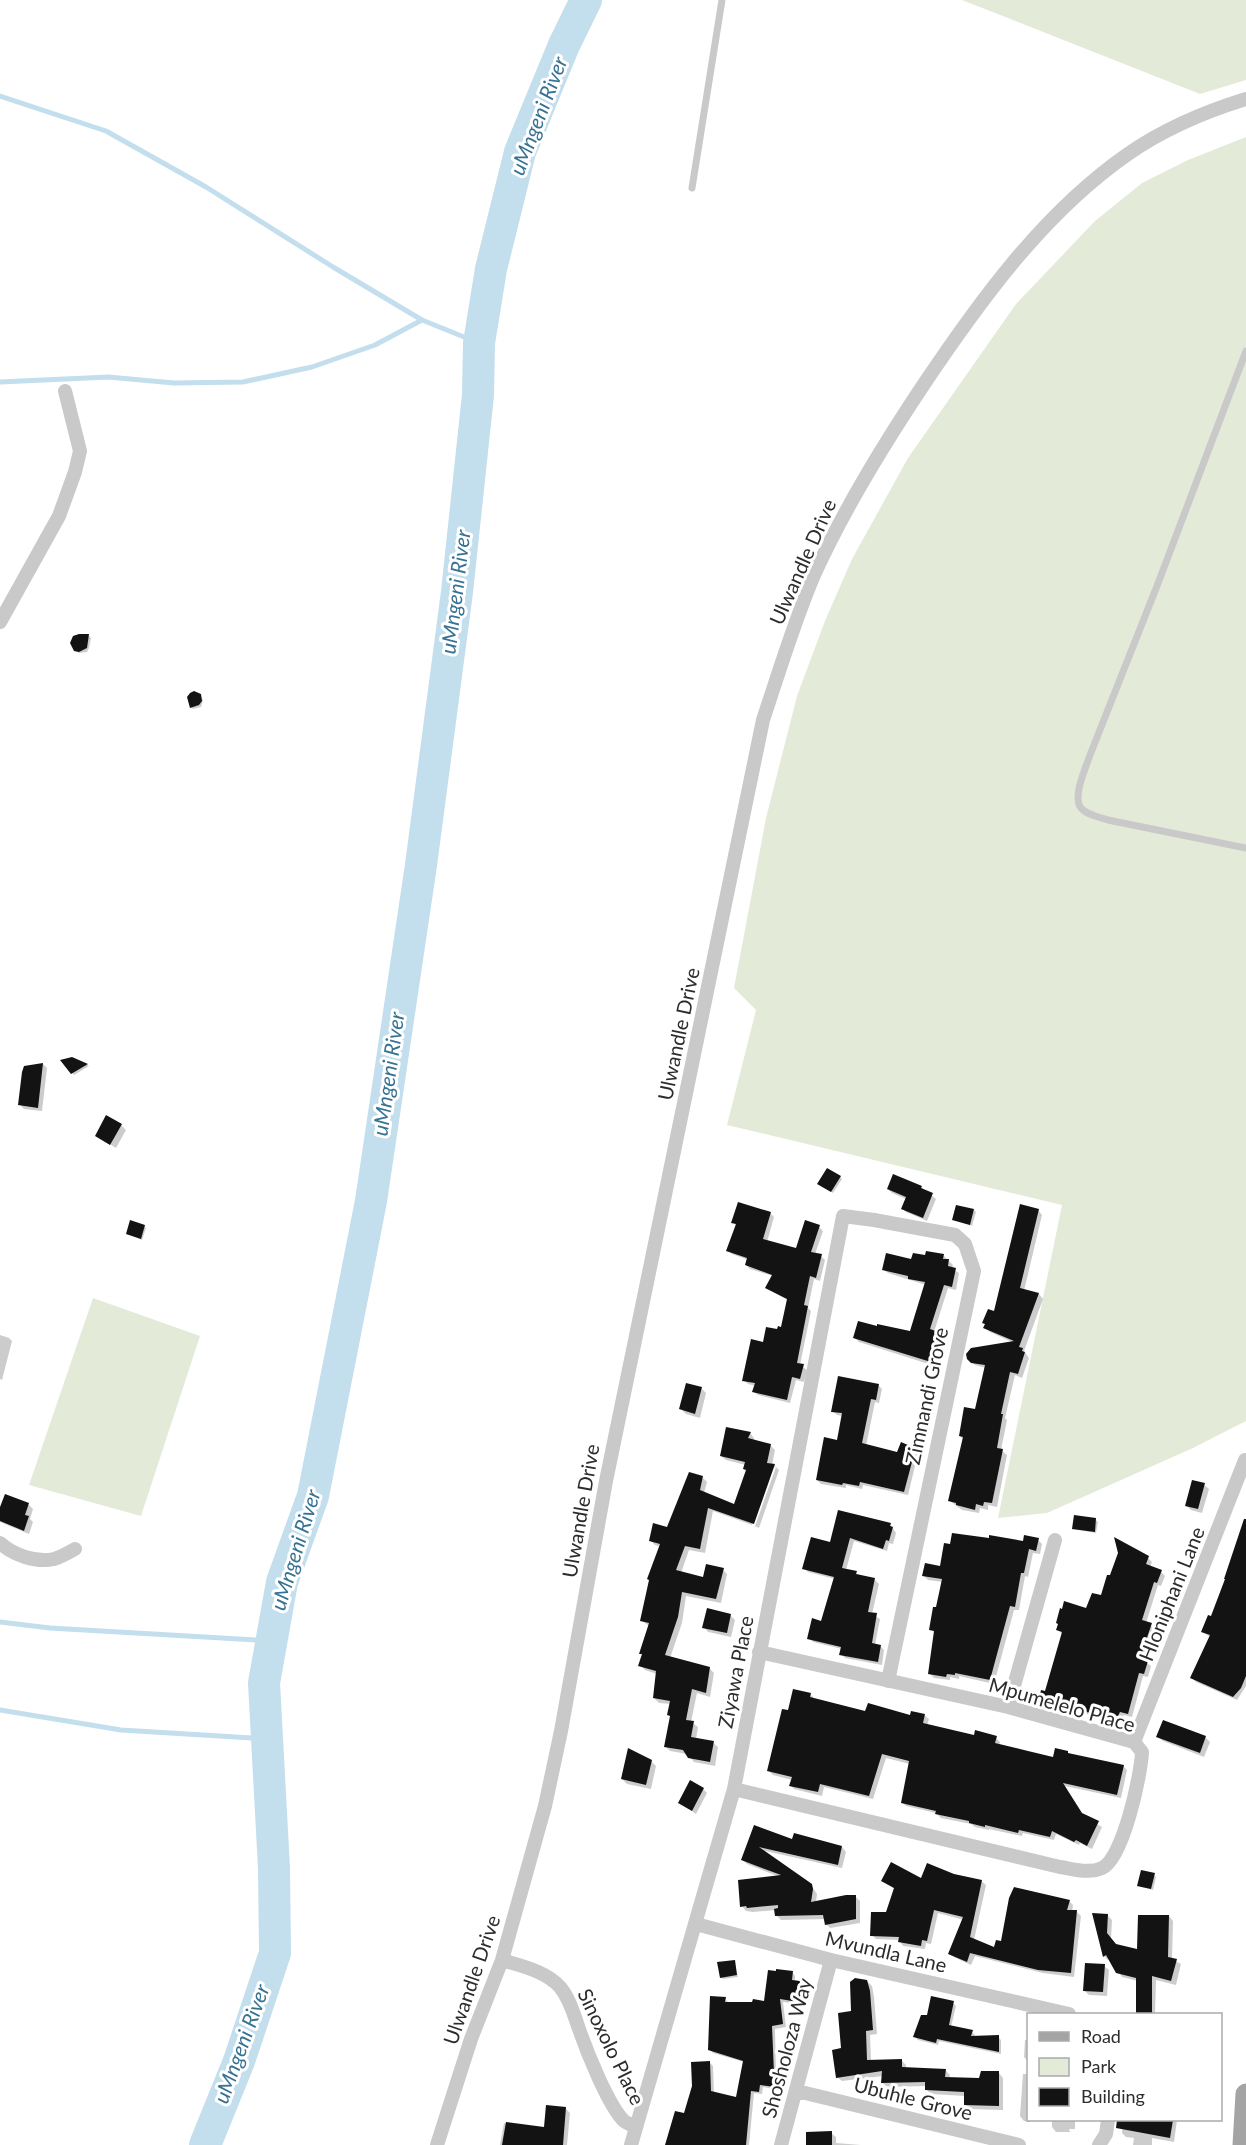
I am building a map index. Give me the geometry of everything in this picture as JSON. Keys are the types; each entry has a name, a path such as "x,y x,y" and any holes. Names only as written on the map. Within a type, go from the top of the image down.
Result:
{"main road":[{"path":"1244,2145 1246,2094"}],"street":[{"name":"Ulwandle Drive","path":"437,2145 471,2039 501,1960 545,1806 561,1731 606,1481 763,720 788,643 814,576 846,509 947,349 1001,277 1045,227 1088,185 1158,135 1209,111 1246,99"},
{"path":"0,622 59,516 75,472 80,451 65,391"},
{"name":"Ziyawa Place","path":"636,2127 734,1789 843,1216"},
{"name":"Zimnandi Grove","path":"843,1216 955,1235 965,1244 974,1270 888,1681"},
{"name":"Hloniphani Lane","path":"1134,1742 1245,1460"},
{"path":"1008,1707 1055,1540"},
{"path":"0,1543 10,1550 39,1560 55,1559 75,1549"},
{"name":"Mpumelelo Place","path":"734,1789 1060,1867 1086,1871 1103,1868 1114,1857 1123,1835 1140,1774 1142,1752 1134,1742 1008,1707 759,1652"},
{"name":"Mvundla Lane","path":"696,1924 831,1960 1065,2013"},
{"name":"Sinoxolo Place","path":"501,1960 550,1978 560,1987 609,2100 627,2123 636,2127 631,2145"},
{"name":"Shosholoza Way","path":"781,2145 831,1960"},
{"name":"Ubuhle Grove","path":"797,2091 1019,2145"},
{"path":"1099,2145 1106,2134 1108,2121"}],"lane":[{"path":"692,188 722,0"},
{"path":"1246,351 1090,755 1077,801 1088,814 1108,820 1246,848"}],"green space":[{"path":"962,0 1246,0 1246,80 1200,94"},
{"path":"1246,137 1246,1421 1193,1448 1047,1513 998,1518 1062,1205 727,1125 756,1010 734,988 766,818 797,696 825,621 852,559 908,458 1016,304 1095,221 1142,183 1188,160"},
{"path":"93,1298 200,1336 141,1516 29,1485"}],"building":[{"path":"89,634 87,648 79,652 74,651 70,643 73,636"},
{"path":"194,691 201,694 202,701 199,705 190,708 187,697"},
{"path":"72,1057 88,1064 71,1074 60,1060"},
{"path":"43,1063 38,1108 18,1105 24,1066"},
{"path":"106,1115 122,1124 110,1145 95,1136"},
{"path":"827,1168 841,1176 831,1192 817,1184"},
{"path":"893,1174 933,1193 923,1218 901,1209 906,1197 887,1189"},
{"path":"738,1202 771,1212 763,1239 796,1248 805,1220 820,1225 811,1252 822,1254 816,1278 810,1276 804,1305 808,1306 797,1363 804,1364 800,1379 792,1377 787,1400 752,1392 755,1383 742,1381 751,1339 763,1342 766,1327 777,1329 778,1326 781,1327 787,1299 765,1288 772,1275 745,1265 747,1258 726,1251 736,1224 731,1223"},
{"path":"1020,1204 1039,1209 1020,1288 1039,1293 1019,1347 1025,1352 1018,1374 1010,1372 997,1448 1003,1449 992,1503 984,1502 983,1506 976,1504 975,1510 948,1501 963,1437 959,1436 964,1407 975,1409 985,1365 971,1363 966,1354 971,1348 1014,1341 983,1328 985,1324 982,1323 988,1309 994,1311"},
{"path":"956,1205 974,1209 970,1225 952,1220"},
{"path":"130,1220 145,1225 141,1239 126,1234"},
{"path":"926,1251 944,1254 943,1259 949,1259 948,1266 956,1268 952,1287 944,1285 930,1329 941,1333 931,1362 853,1338 858,1321 910,1331 925,1282 882,1270 886,1253 911,1259 913,1253 925,1255"},
{"path":"838,1376 879,1384 876,1400 871,1399 862,1443 897,1452 901,1442 917,1449 904,1492 860,1482 859,1486 816,1480 824,1437 837,1440 842,1413 831,1412"},
{"path":"686,1383 702,1387 695,1414 679,1409"},
{"path":"726,1427 751,1432 748,1438 771,1444 767,1463 775,1464 754,1524 708,1508 700,1549 685,1546 676,1570 703,1577 706,1564 724,1568 716,1599 682,1592 678,1617 665,1655 710,1667 706,1693 692,1689 686,1720 694,1721 691,1737 714,1741 710,1762 688,1758 683,1750 664,1747 670,1716 667,1715 670,1701 653,1698 656,1671 638,1666 642,1654 639,1654 649,1623 640,1621 649,1580 647,1579 660,1544 649,1541 653,1523 667,1527 689,1472 703,1476 700,1490 734,1504 746,1470 743,1469 745,1462 720,1456"},
{"path":"1192,1480 1205,1483 1198,1509 1185,1506"},
{"path":"5,1494 29,1503 25,1515 29,1516 24,1531 0,1521 0,1507"},
{"path":"838,1510 891,1523 890,1526 893,1527 889,1541 886,1540 883,1549 850,1538 842,1568 875,1578 868,1612 877,1613 872,1643 881,1645 878,1662 839,1655 841,1647 807,1639 812,1618 821,1621 834,1577 802,1569 811,1537 830,1542"},
{"path":"1074,1515 1096,1518 1095,1532 1072,1529"},
{"path":"1244,1519 1246,1519 1246,1676 1241,1688 1233,1697 1190,1678 1210,1635 1201,1632 1208,1615 1211,1616"},
{"path":"952,1533 989,1538 989,1535 1023,1541 1024,1535 1039,1538 1036,1551 1029,1549 1024,1573 1021,1573 1015,1607 1010,1606 990,1680 955,1673 955,1675 947,1674 946,1677 928,1674 934,1631 929,1630 933,1607 936,1607 942,1579 922,1576 925,1563 940,1566 944,1543 950,1544"},
{"path":"1114,1537 1149,1556 1146,1564 1162,1570 1157,1583 1154,1582 1142,1620 1152,1623 1140,1658 1148,1661 1144,1674 1139,1673 1128,1714 1120,1712 1118,1716 1112,1715 1111,1718 1038,1703 1041,1690 1045,1691 1062,1632 1056,1630 1060,1608 1062,1609 1064,1601 1086,1608 1092,1593 1101,1595 1107,1575 1110,1575 1118,1553"},
{"path":"707,1608 731,1614 727,1633 702,1628"},
{"path":"793,1689 811,1693 810,1697 865,1711 868,1703 910,1715 911,1711 925,1714 923,1723 974,1735 975,1730 997,1736 995,1743 1053,1757 1055,1748 1124,1765 1117,1795 1063,1783 1082,1813 1099,1821 1087,1846 1052,1831 1050,1837 1019,1830 1018,1833 985,1825 985,1827 935,1814 936,1811 901,1803 909,1761 882,1754 869,1796 820,1784 818,1792 789,1786 792,1777 767,1771 782,1709 788,1710"},
{"path":"1163,1720 1206,1736 1200,1753 1156,1737"},
{"path":"628,1748 652,1760 646,1785 621,1779"},
{"path":"690,1780 704,1788 692,1811 678,1803"},
{"path":"754,1825 792,1839 794,1833 842,1846 838,1865 759,1847 812,1884 811,1902 856,1895 856,1919 825,1925 823,1915 775,1916 774,1909 778,1908 778,1905 740,1907 738,1880 781,1875 741,1860"},
{"path":"891,1862 921,1878 927,1863 954,1874 982,1880 970,1937 994,1947 996,1940 1001,1941 1009,1898 1014,1887 1070,1900 1067,1910 1077,1910 1071,1973 1038,1970 970,1953 967,1962 948,1954 963,1917 934,1910 927,1941 922,1940 921,1946 898,1942 899,1937 870,1936 871,1912 886,1912 894,1888 881,1881"},
{"path":"1141,1870 1155,1873 1151,1889 1137,1886"},
{"path":"1092,1913 1108,1914 1107,1933 1116,1944 1137,1949 1138,1915 1169,1915 1168,1957 1177,1959 1171,1981 1152,1976 1152,2013 1136,2013 1136,1978 1116,1973 1106,1955 1103,1957"},
{"path":"735,1960 737,1975 720,1978 717,1962"},
{"path":"1085,1963 1105,1964 1103,1992 1083,1991"},
{"path":"776,1969 793,1971 792,1980 800,1981 798,2002 780,1999 783,2024 772,2026 774,2073 783,2074 782,2088 760,2085 759,2092 751,2091 746,2145 665,2145 675,2111 684,2113 692,2086 691,2062 710,2061 711,2091 736,2097 743,2061 708,2050 710,1996 726,1997 725,2002 752,2002 753,1999 764,2001 768,1970 776,1971"},
{"path":"855,1978 867,1980 870,1991 873,2030 866,2031 867,2060 902,2059 902,2067 946,2069 945,2077 979,2078 981,2071 999,2071 999,2106 964,2105 964,2092 925,2090 925,2082 881,2083 882,2071 836,2078 832,2050 841,2048 838,2013 851,2011 850,1982"},
{"path":"931,1996 954,2001 949,2025 973,2030 971,2036 999,2035 999,2052 937,2039 936,2043 913,2037 921,2015 927,2015"},
{"path":"546,2105 566,2107 563,2145 502,2145 506,2122 544,2127"},
{"path":"1117,2121 1173,2121 1170,2138 1116,2128"},
{"path":"832,2131 832,2145 806,2145 806,2132"}],"waterway":[{"name":"uMngeni River","path":"205,2145 239,2061 275,1953 274,1868 264,1683 282,1582 313,1496 371,1201 421,865 457,592 478,395 479,343 491,269 520,152 564,45 586,0"},
{"path":"0,96 106,131 206,187 422,320 479,343"},
{"path":"0,382 108,377 174,383 243,382 312,367 375,345 422,320"},
{"path":"0,1622 50,1628 271,1641"},
{"path":"0,1710 121,1730 267,1739"}]}
